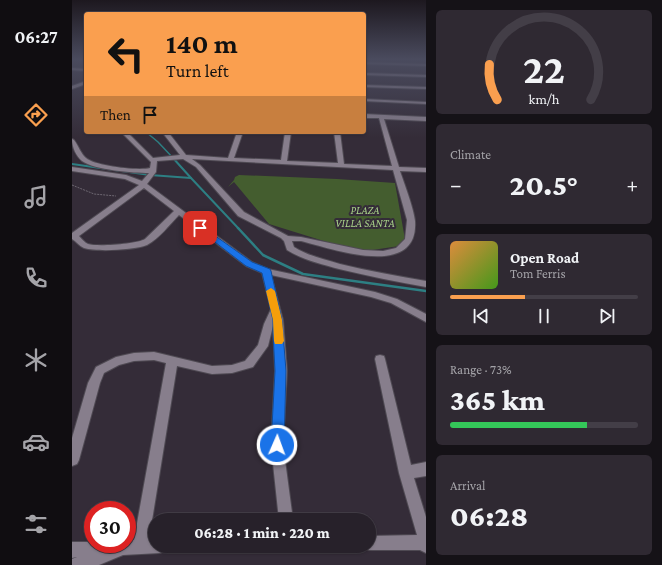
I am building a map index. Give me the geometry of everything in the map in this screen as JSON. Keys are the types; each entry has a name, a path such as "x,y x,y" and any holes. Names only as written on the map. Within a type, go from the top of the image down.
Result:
{"street":[{"path":"414,85 426,108"},
{"path":"366,86 420,97"},
{"path":"420,97 426,88"},
{"path":"366,100 420,97"},
{"path":"366,116 426,119"},
{"path":"166,134 184,158 198,166 241,214 287,238 296,238 366,253 390,253 404,248 408,243 412,225 381,117"},
{"path":"126,134 154,162 154,169 143,184 132,194 73,236 86,246 98,248 110,246 135,246 145,242 178,211"},
{"path":"230,160 239,134"},
{"path":"284,163 288,134"},
{"path":"337,134 341,166"},
{"path":"72,141 85,160"},
{"path":"152,160 172,157 426,170"},
{"path":"72,158 85,160 96,164 140,171 151,171 154,169"},
{"path":"72,169 126,177 143,184 249,264 266,271 372,294 394,301 426,318"},
{"path":"287,238 290,248 298,254 319,261 379,276 426,284"},
{"path":"266,271 278,320 280,371 277,445 285,513"},
{"path":"72,460 94,383 100,370 116,361 134,357 154,356 212,370 232,369 248,364 263,346 269,324 275,310"},
{"path":"376,543 426,544 406,473 380,359"},
{"path":"140,547 172,361"},
{"path":"406,473 426,469"},
{"path":"77,565 118,551 140,547"},
{"path":"72,550 148,547"}],"path":[{"path":"72,184 98,195 116,196 132,194"}],"green space":[{"name":"PLAZA VILLA SANTA","path":"239,175 395,183 406,245 359,252 269,224 234,182 228,187 235,177"}],"waterway":[{"path":"148,134 174,159"},
{"path":"173,158 191,178"},
{"path":"72,164 150,175 191,178"},
{"path":"191,178 239,229"},
{"path":"238,228 263,255 303,274 426,291"}],"slow traffic":[{"path":"271,291 278,320 279,341"}],"route":[{"path":"200,228 249,264 266,271 278,320 280,371 277,445"}]}
